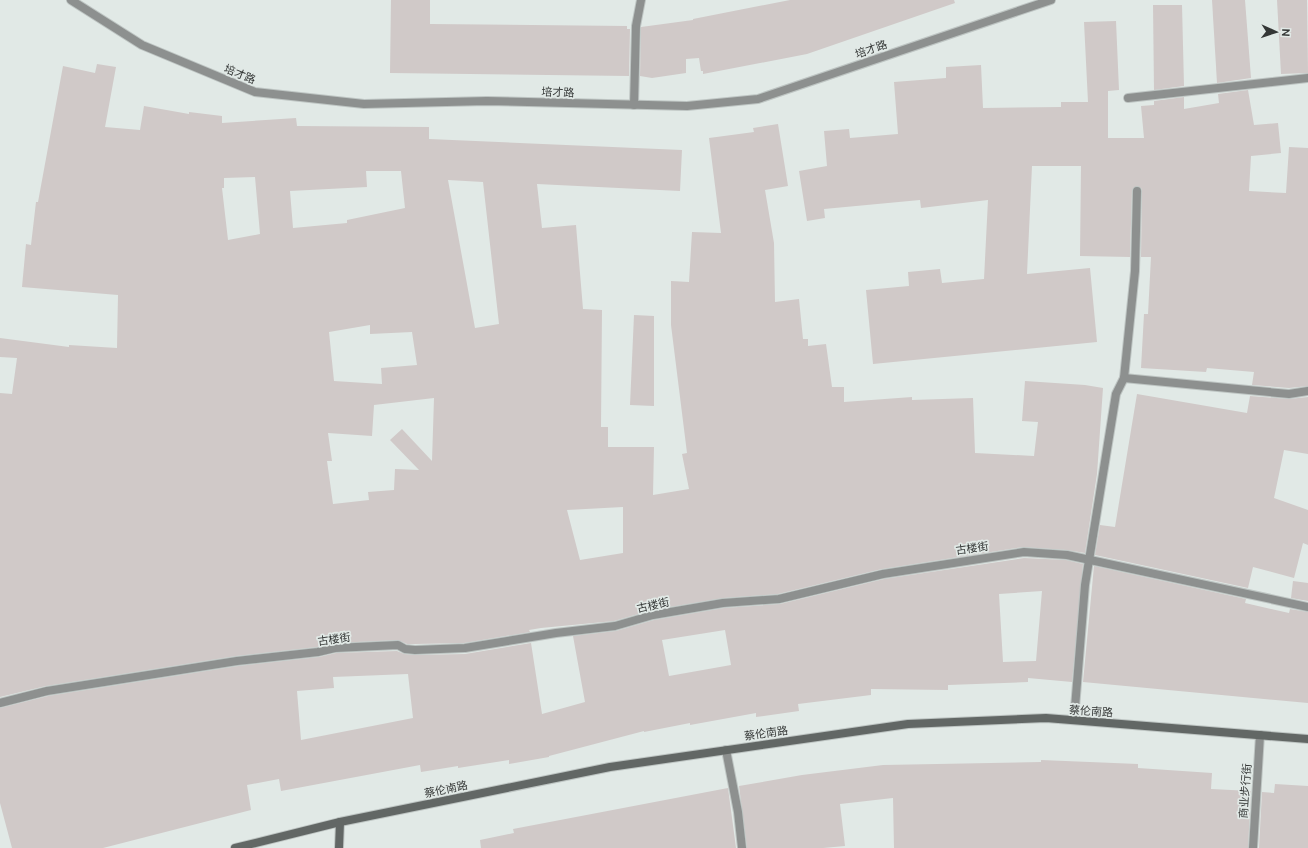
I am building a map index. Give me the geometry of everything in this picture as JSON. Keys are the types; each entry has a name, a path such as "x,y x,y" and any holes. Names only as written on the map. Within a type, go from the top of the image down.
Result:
{"main road":[{"name":"蔡伦南路","path":"235,848 340,822 610,767 908,724 1046,718 1308,739"},
{"path":"339,848 340,822"}],"street":[{"name":"培才路","path":"71,0 142,45 255,92 364,104 487,101 687,106 758,99 1051,0"},
{"path":"634,105 636,26 641,0"},
{"path":"1128,98 1308,78"},
{"path":"1074,720 1088,560 1116,394 1124,378 1135,271 1137,190"},
{"path":"1124,378 1289,394 1308,391"},
{"name":"古楼街","path":"0,703 55,690 237,661 318,652 335,648 398,645 405,649 415,650 466,648 556,633 615,626 653,615 723,603 779,598 883,574 1016,553 1068,555 1308,607"},
{"name":"商业步行街","path":"1253,848 1260,735"},
{"path":"726,750 738,812 742,848"}],"building":[{"path":"391,0 430,0 430,24 627,26 627,29 630,29 629,76 390,73"},
{"path":"790,0 954,0 955,3 807,54 703,74 703,71 701,71 699,58 686,59 686,73 652,78 640,76 641,27 693,20"},
{"path":"1212,0 1245,0 1251,78 1217,83"},
{"path":"1277,0 1307,0 1308,73 1281,74"},
{"path":"1153,5 1182,5 1184,86 1154,90"},
{"path":"1116,21 1119,90 1108,91 1108,138 1144,138 1141,106 1154,105 1154,101 1184,97 1184,109 1219,103 1218,94 1248,90 1254,125 1278,123 1281,153 1251,156 1249,191 1286,193 1289,147 1308,148 1308,386 1289,388 1252,385 1254,372 1207,368 1206,372 1141,368 1144,314 1148,314 1151,257 1141,257 1142,189 1137,186 1132,190 1130,257 1080,256 1081,166 1032,166 1027,274 1090,268 1097,342 873,364 866,290 909,286 908,272 940,269 942,283 984,279 988,200 921,208 920,200 824,209 825,218 807,221 799,171 827,166 824,131 849,129 850,138 898,134 894,82 946,78 946,67 981,65 983,108 1061,107 1061,102 1088,102 1084,22"},
{"path":"97,64 116,67 105,127 140,130 144,106 189,114 189,112 222,116 222,123 296,118 297,126 429,127 429,139 682,150 680,191 537,184 542,228 576,225 583,309 602,310 601,427 608,427 608,447 654,447 653,495 689,489 682,454 687,453 671,325 671,281 689,282 692,232 721,233 709,138 754,132 753,128 778,124 788,186 765,190 774,243 775,302 799,299 803,339 808,339 808,346 826,344 832,387 844,387 844,402 912,397 912,400 973,398 975,453 1034,456 1038,422 1022,421 1025,381 1085,385 1103,388 1097,474 1085,553 1067,550 1023,547 882,569 778,594 723,598 652,610 614,621 541,628 529,630 530,632 464,643 407,644 398,640 335,643 317,647 236,656 46,686 0,697 0,393 12,394 17,358 0,357 0,338 69,347 69,345 117,348 118,295 22,287 26,244 31,245 36,202 38,202 63,66 95,73","holes":["366,171 401,171 405,208 347,220 347,223 293,228 290,191 367,187","255,177 260,234 228,240 222,188 224,188 224,178","448,180 483,182 499,324 475,328","370,325 370,334 412,332 417,365 381,368 382,384 334,381 329,332","434,398 432,461 402,429 390,440 419,470 395,469 394,490 368,492 369,500 333,504 327,461 332,461 328,433 372,436 374,405","623,507 623,553 580,560 567,510"]},
{"path":"634,315 654,316 654,406 630,405"},
{"path":"1137,394 1247,413 1250,396 1289,399 1308,397 1308,454 1284,450 1274,498 1308,510 1308,545 1303,543 1294,578 1253,567 1248,588 1095,555 1100,525 1115,527"},
{"path":"1024,558 1066,560 1083,564 1072,682 1028,678 1028,682 948,685 948,690 871,689 871,695 798,704 799,711 756,717 756,713 690,725 690,723 644,731 549,757 509,764 509,760 421,772 420,765 281,791 279,779 247,785 251,810 103,848 12,848 0,803 0,708 48,696 238,666 319,657 336,653 397,651 404,654 415,655 465,654 531,643 542,714 585,702 573,636 616,631 654,620 724,608 780,604 884,579","holes":["1042,591 1036,661 1003,662 999,594","725,630 731,665 669,676 662,640","408,674 413,718 301,740 297,691 334,688 333,677"]},
{"path":"1094,566 1246,599 1245,603 1289,613 1290,609 1308,612 1308,703 1083,682"},
{"path":"1293,581 1308,583 1308,601 1291,598"},
{"path":"1041,760 1138,764 1138,768 1212,773 1211,789 1251,791 1248,848 894,848 893,798 840,804 845,846 823,848 747,848 739,786 802,775 883,765 1041,762"},
{"path":"1275,784 1308,786 1308,848 1259,848 1262,792 1274,793"},
{"path":"728,788 736,848 481,848 480,840 514,833 513,829"}]}
